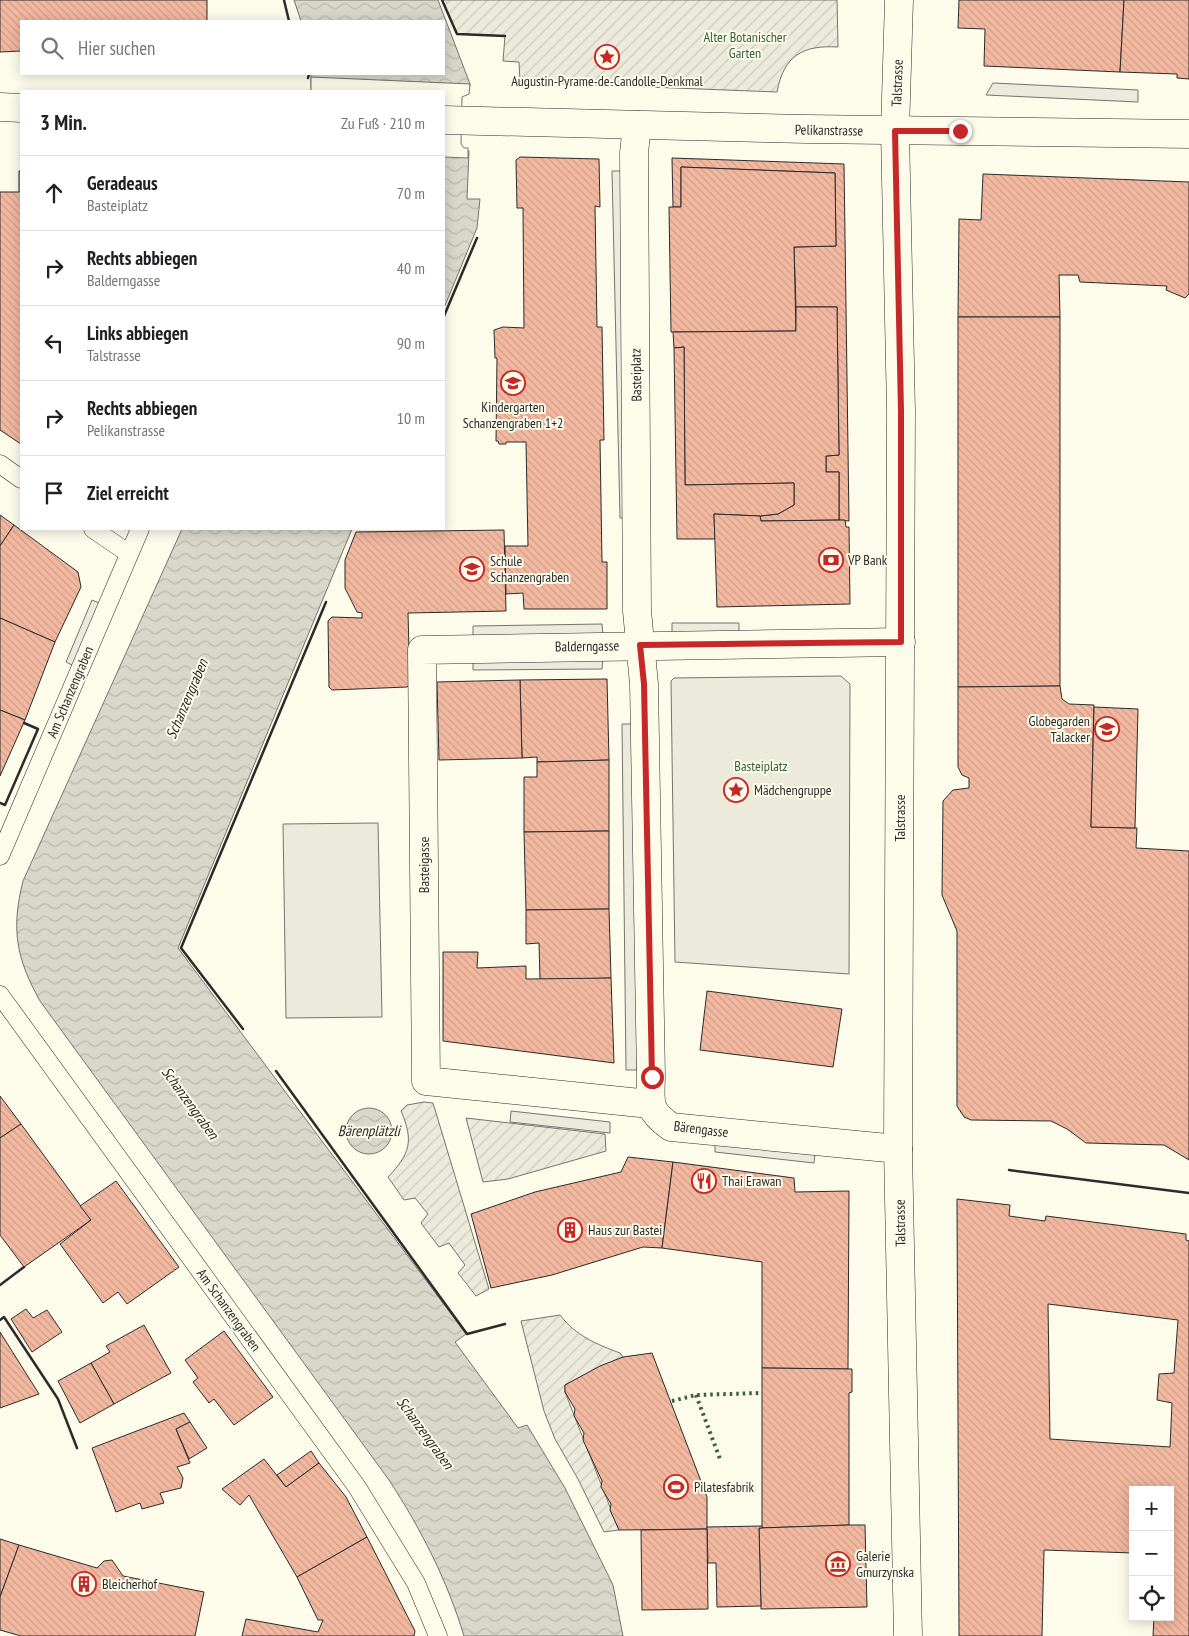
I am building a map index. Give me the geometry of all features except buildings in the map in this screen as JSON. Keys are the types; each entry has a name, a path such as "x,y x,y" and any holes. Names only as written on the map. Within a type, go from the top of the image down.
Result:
{"street":[{"name":"Talstrasse","path":"899,0 895,131 901,411 898,1149 908,1636"},
{"path":"0,107 20,108"},
{"name":"Pelikanstrasse","path":"456,121 895,131 1189,134"},
{"name":"Basteiplatz","path":"637,126 634,153 637,611 644,694 652,1077 650,1104"},
{"name":"Balderngasse","path":"422,650 901,642"},
{"name":"Basteigasse","path":"422,650 426,1081 650,1104"},
{"name":"Bärengasse","path":"650,1104 656,1117 670,1127 898,1149"}],"lane":[{"path":"0,464 20,478"},
{"path":"94,530 128,553"},
{"name":"Am Schanzengraben","path":"0,856 63,712 128,553 140,530"},
{"name":"Am Schanzengraben","path":"0,996 357,1488 416,1583 438,1636"}],"green space":[{"name":"Alter Botanischer Garten","path":"442,0 837,0 838,47 815,48 797,55 785,69 777,92 520,82 519,62 503,61 505,36 457,34"},
{"name":"Basteiplatz","path":"841,676 850,684 849,974 675,962 671,681 674,678"},
{"path":"378,823 382,1017 286,1018 283,824"},
{"path":"424,1102 433,1103 489,1289 476,1296 458,1273 465,1265 449,1243 439,1247 421,1223 428,1214 415,1198 404,1200 388,1177 401,1161 408,1147 408,1131 401,1111 407,1105"},
{"path":"466,1118 605,1134 606,1151 508,1179 483,1182"},
{"path":"560,1315 580,1334 595,1343 620,1353 623,1357 565,1385 565,1392 619,1530 604,1532 578,1479 555,1439 544,1411 521,1321"}],"shaded area":[{"path":"993,83 1138,90 1138,102 986,95"},
{"path":"612,171 623,171 632,518 620,518"},
{"path":"92,600 104,605 76,667 66,662"},
{"path":"672,623 739,623 739,633 672,634"},
{"path":"602,624 603,635 473,637 473,626"},
{"path":"603,657 602,669 473,670 473,659"},
{"path":"622,724 634,724 637,1070 626,1070"},
{"path":"511,1111 610,1122 610,1133 510,1122"},
{"path":"715,1141 815,1153 814,1163 715,1152"}],"water":[{"path":"294,0 438,0 470,84 469,91 460,96 458,145 469,151 467,199 480,199 477,228 445,306 445,90 311,90 311,75 445,75 445,20 301,20"},
{"name":"Schanzengraben","path":"182,530 352,530 178,948 466,1334 455,1342 518,1428 527,1425 565,1488 613,1585 623,1636 464,1636 450,1595 432,1555 412,1517 389,1480 40,1001 26,971 18,943 17,914 23,881"},
{"name":"Bärenplätzli","path":"369,1108 382,1112 388,1118 392,1131 388,1144 382,1150 369,1154 356,1150 350,1144 346,1131 350,1118 356,1112"}],"pier":[{"path":"311,77 470,84 469,94 462,97 461,144 464,148 468,148 468,158 445,157 445,90 311,90"}],"hedge":[{"path":"672,1401 696,1395 761,1393"},
{"path":"696,1395 720,1459"}],"wall":[{"path":"284,0 289,20"},
{"path":"442,0 457,34 505,36"},
{"path":"445,314 477,238"},
{"path":"243,1029 181,948 326,602"},
{"path":"0,803 5,805 38,729 24,723"},
{"path":"276,1071 467,1334 505,1324"},
{"path":"1009,1170 1189,1193"},
{"path":"0,1285 24,1267"},
{"path":"0,1320 4,1317 58,1399 77,1448"}],"place":[{"name":"Augustin-Pyrame-de-Candolle-Denkmal","path":"607,57"},
{"name":"Kindergarten Schanzengraben 1+2","path":"513,383"},
{"name":"VP Bank","path":"831,560"},
{"name":"Schule Schanzengraben","path":"472,569"},
{"name":"Globegarden Talacker","path":"1107,729"},
{"name":"Mädchengruppe","path":"736,790"},
{"name":"Thai Erawan","path":"704,1181"},
{"name":"Haus zur Bastei","path":"570,1230"},
{"name":"Pilatesfabrik","path":"676,1487"},
{"name":"Galerie Gmurzynska","path":"838,1564"},
{"name":"Bleicherhof","path":"84,1584"}],"route":[{"path":"652,1077 644,684 640,645 901,642 901,411 895,131 960,131"}]}
